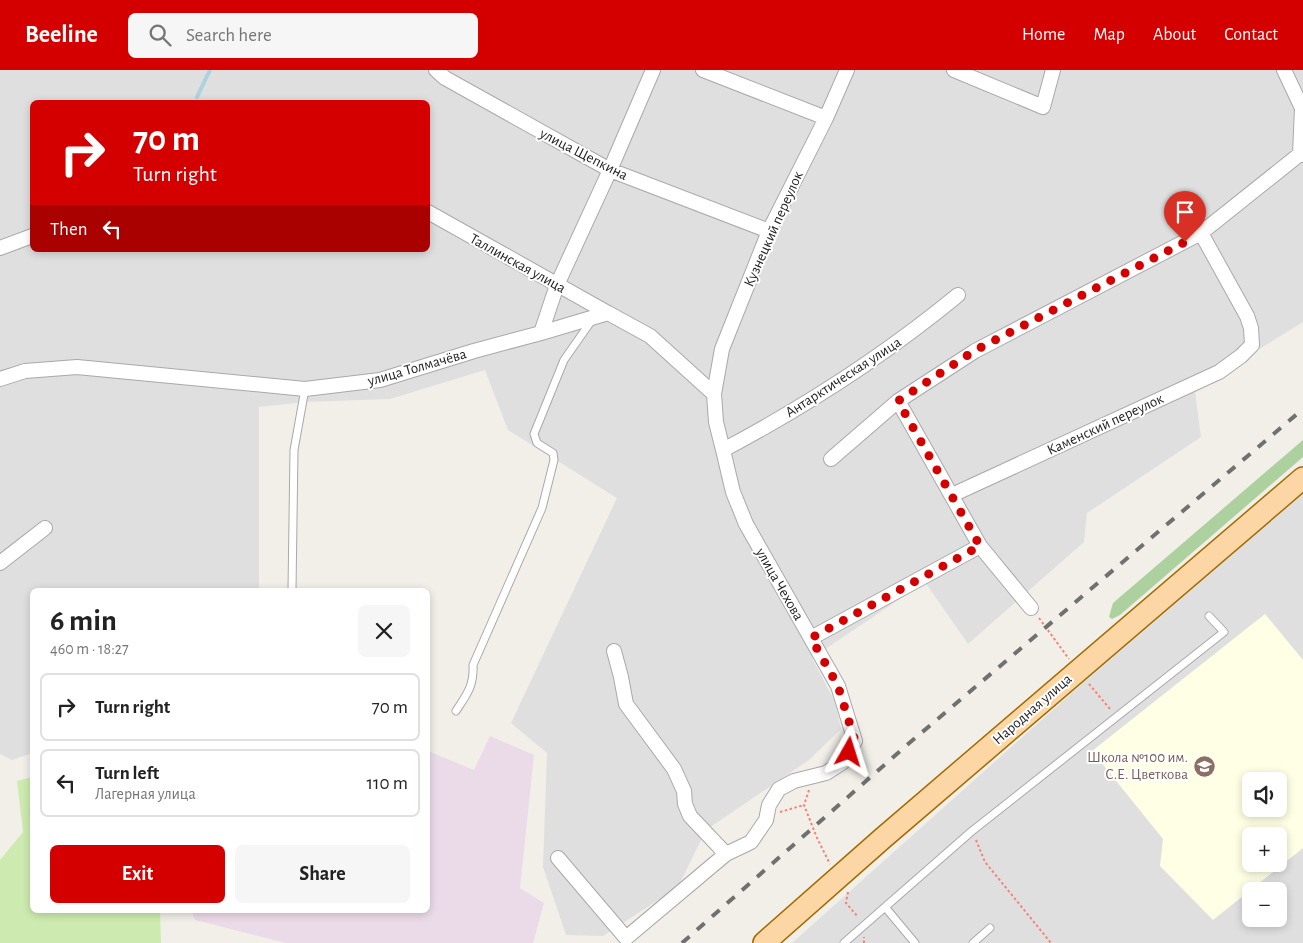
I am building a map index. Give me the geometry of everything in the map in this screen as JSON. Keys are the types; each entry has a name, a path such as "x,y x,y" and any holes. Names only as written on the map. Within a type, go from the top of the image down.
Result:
{"main road":[{"name":"Народная улица","path":"764,943 905,818 1303,478"}],"street":[{"name":"улица Щепкина","path":"436,70 444,78 610,170 769,231"},
{"path":"541,333 556,285 610,170 653,70"},
{"path":"703,70 826,118"},
{"name":"Кузнецкий переулок","path":"714,394 722,349 769,231 848,70"},
{"path":"954,70 1043,106 1053,70"},
{"path":"831,459 898,401 974,351 1201,233 1301,155 1302,108 1284,70"},
{"name":"Таллинская улица","path":"430,213 608,313"},
{"name":"Каменский переулок","path":"952,495 1219,372 1241,356 1252,344 1248,316 1201,233"},
{"path":"0,248 30,237"},
{"name":"Антарктическая улица","path":"723,450 814,398 917,329 958,295"},
{"path":"608,313 650,336 714,394"},
{"name":"улица Толмачёва","path":"0,378 25,371 77,368 305,389 380,380 608,313"},
{"name":"улица Чехова","path":"558,858 626,938 726,854 751,842 779,789 794,780 826,773 843,762 855,741 838,686 746,524 733,492 716,422 714,394"},
{"path":"898,401 980,546 1031,608"},
{"path":"0,563 45,528"},
{"path":"811,638 980,546"},
{"path":"614,651 626,704 674,769 684,791 685,804 690,816 726,854"}],"lane":[{"path":"456,711 470,690 473,665 542,508 554,460 553,453 537,443 534,434 564,360 594,317"},
{"path":"292,588 294,450 305,389"},
{"path":"844,943 972,831 1224,632 1209,616"},
{"path":"885,907 915,943"},
{"path":"972,943 990,928"}],"path":[{"path":"766,816 804,805"},
{"path":"972,831 985,862 1051,943"}],"shaded area":[{"path":"0,70 1303,70 1303,322 1195,392 1201,437 1087,513 1084,542 968,644 925,582 812,658 835,702 841,729 809,760 706,830 678,887 603,936 566,935 543,867 547,753 511,723 617,498 508,430 485,370 390,399 305,402 259,407 259,588 30,588 30,754 12,760 0,754"},
{"path":"1303,494 1303,943 792,943 1084,682"},
{"name":"Школа №100 им. С.Е. Цветкова","path":"1265,614 1303,660 1303,848 1287,861 1287,827 1242,827 1242,872 1273,872 1260,882 1242,882 1242,897 1213,920 1160,866 1163,839 1092,751"},
{"path":"490,736 534,755 520,888 544,903 533,943 286,943 195,920 192,913 430,913 430,752 474,770"}],"green space":[{"path":"1303,440 1303,457 1120,615 1112,619 1109,617 1113,603"},
{"path":"30,778 30,913 160,913 161,943 0,943 0,860 23,832 17,781"}],"waterway":[{"path":"197,97 210,70"}],"railway":[{"path":"682,943 907,745 1303,409"}],"place":[{"name":"Школа №100 им. С.Е. Цветкова","path":"1204,766"}],"route":[{"path":"849,752 855,741 838,686 811,638 980,546 898,401 974,351 1185,242"}]}
